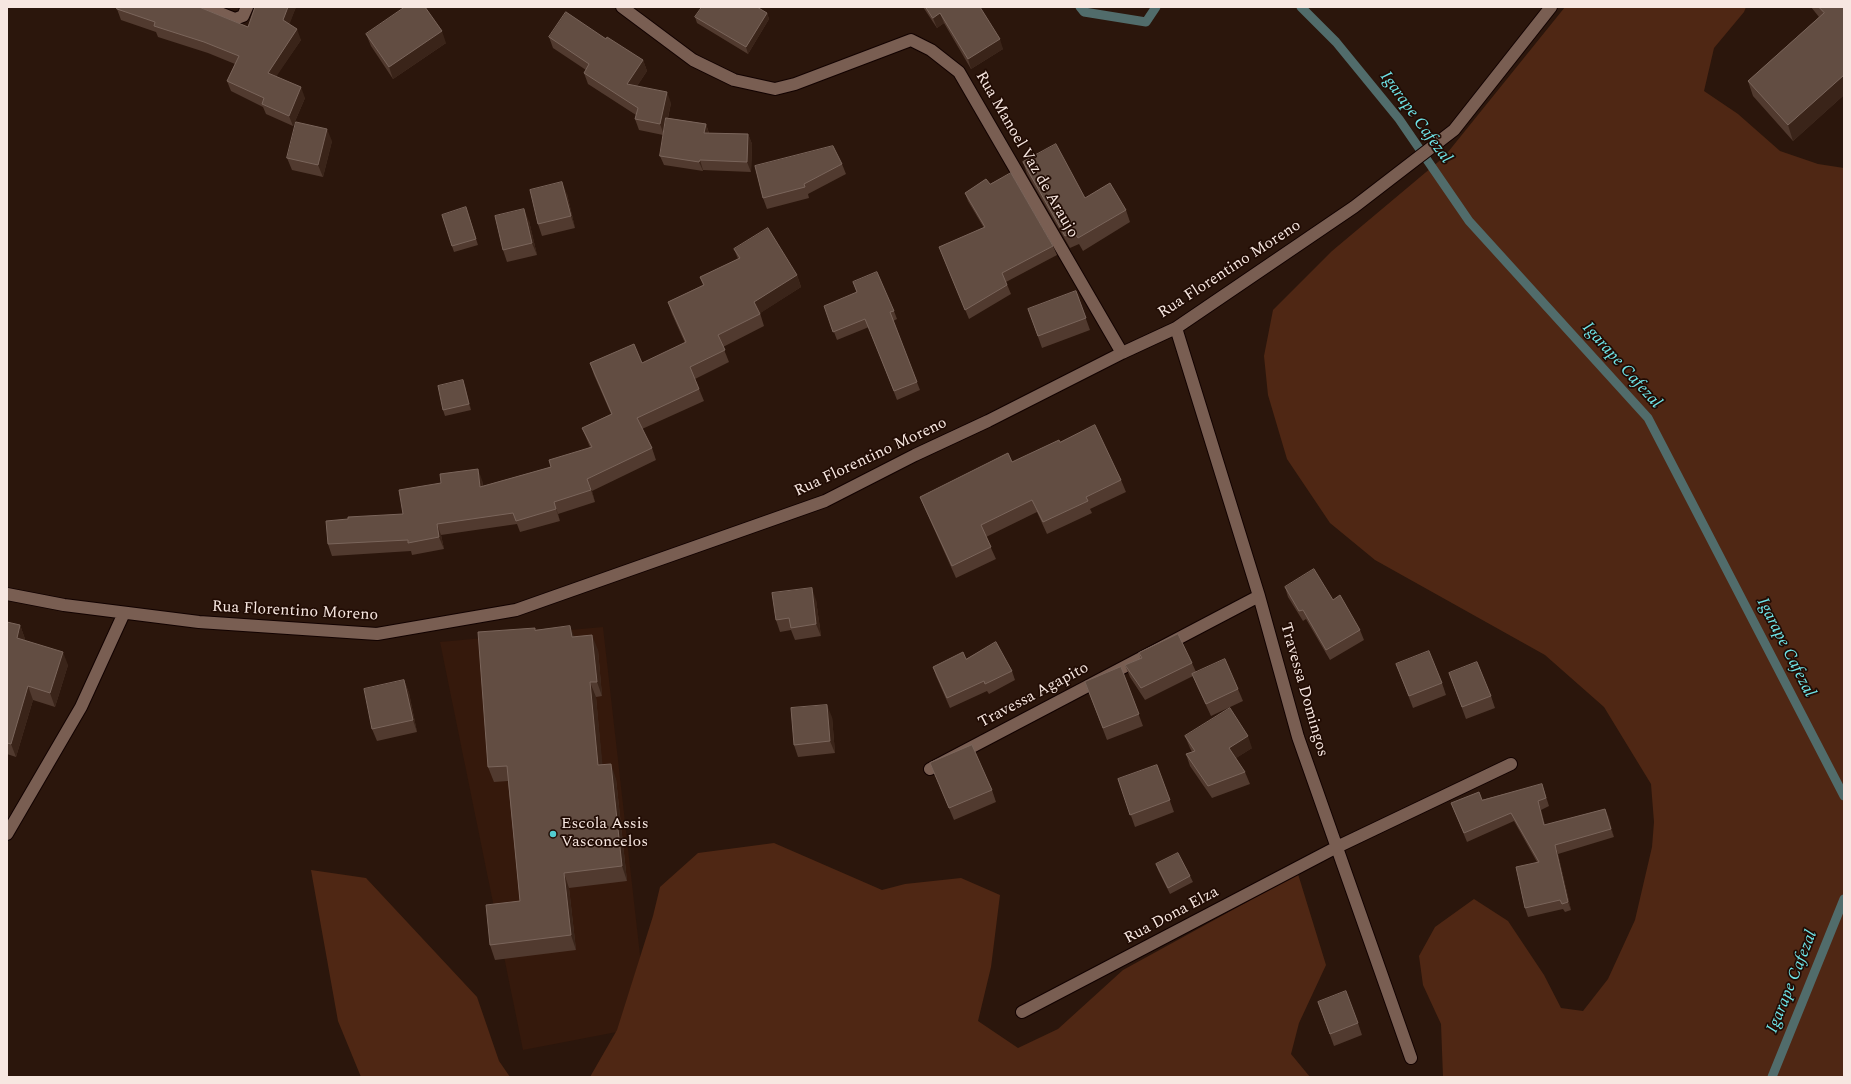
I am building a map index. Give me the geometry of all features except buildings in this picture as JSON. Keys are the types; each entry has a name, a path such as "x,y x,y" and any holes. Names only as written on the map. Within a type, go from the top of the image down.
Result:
{"street":[{"path":"205,7 235,19 243,16 247,7"},
{"name":"Rua Manoel Vaz de Araujo","path":"622,7 693,60 734,80 775,88 795,84 911,40 931,50 959,72 1122,353"},
{"name":"Rua Florentino Moreno","path":"7,594 64,605 240,626 377,634 516,610 825,501 915,455 988,421 1122,353 1176,328 1354,207 1454,130 1551,7"},
{"name":"Travessa Domingos","path":"1176,328 1259,596 1298,737 1411,1058"},
{"name":"Travessa Agapito","path":"930,769 1259,596"},
{"path":"7,834 81,707 124,613"},
{"name":"Rua Dona Elza","path":"1022,1012 1337,847 1511,764"}],"shaded area":[{"path":"1565,7 1746,7 1744,12 1714,48 1704,91 1738,114 1780,151 1818,164 1844,168 1844,1077 1443,1077 1441,1024 1423,985 1419,956 1435,927 1474,899 1508,921 1544,975 1561,1008 1583,1011 1608,979 1635,920 1652,847 1654,822 1651,784 1604,707 1545,655 1375,560 1330,523 1287,459 1268,395 1264,356 1273,310 1332,251 1444,157"},
{"name":"Escola Assis Vasconcelos","path":"603,627 648,1026 523,1050 440,642"},
{"path":"774,843 882,890 905,884 961,878 1000,895 991,967 978,1021 1018,1048 1058,1029 1123,970 1298,874 1326,965 1299,1023 1291,1054 1310,1077 590,1077 617,1030 653,916 660,887 698,853"},
{"path":"311,870 366,878 477,997 499,1061 510,1077 361,1077 338,1021"}],"waterway":[{"name":"Igarape Cafezal","path":"1080,7 1084,12 1146,22 1156,7"},
{"name":"Igarape Cafezal","path":"1301,7 1336,42 1399,119 1469,221 1648,418 1844,796"},
{"name":"Igarape Cafezal","path":"1772,1077 1844,899"}],"place":[{"name":"Escola Assis Vasconcelos","path":"553,834"}]}
